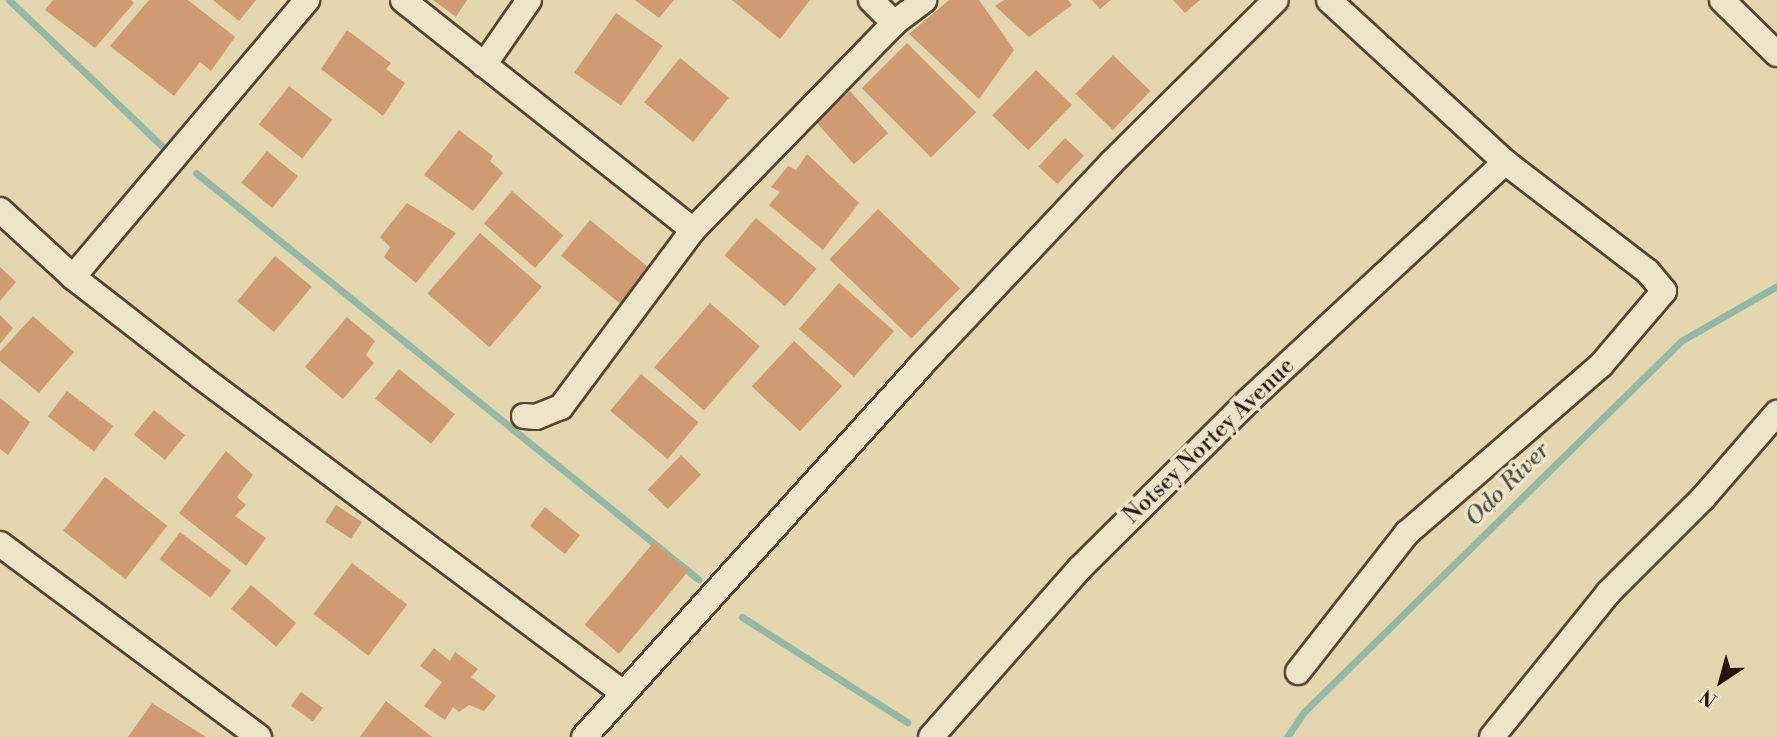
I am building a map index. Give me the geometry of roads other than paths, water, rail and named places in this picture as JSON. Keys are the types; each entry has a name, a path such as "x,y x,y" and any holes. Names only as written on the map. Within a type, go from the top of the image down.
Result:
{"street":[{"path":"73,277 307,0"},
{"path":"403,0 693,230"},
{"path":"484,65 529,0"},
{"path":"871,0 894,23"},
{"path":"523,416 536,417 561,407 693,230 894,23 924,0"},
{"path":"1298,672 1407,533 1601,365 1664,291 1647,271 1505,162 1329,0"},
{"path":"1722,0 1772,41"},
{"path":"584,737 622,692 947,337 1110,164 1273,3"},
{"name":"Notsey Nortey Avenue","path":"932,737 1080,568 1247,402 1505,162"},
{"path":"0,210 73,277 622,692"},
{"path":"1492,737 1608,593 1703,498 1777,413"},
{"path":"0,544 259,737"}],"waterway":[{"path":"9,0 162,146"},
{"path":"196,173 698,579"},
{"name":"Odo River","path":"1287,737 1304,712 1681,341 1777,286"},
{"path":"742,617 907,722"}]}
